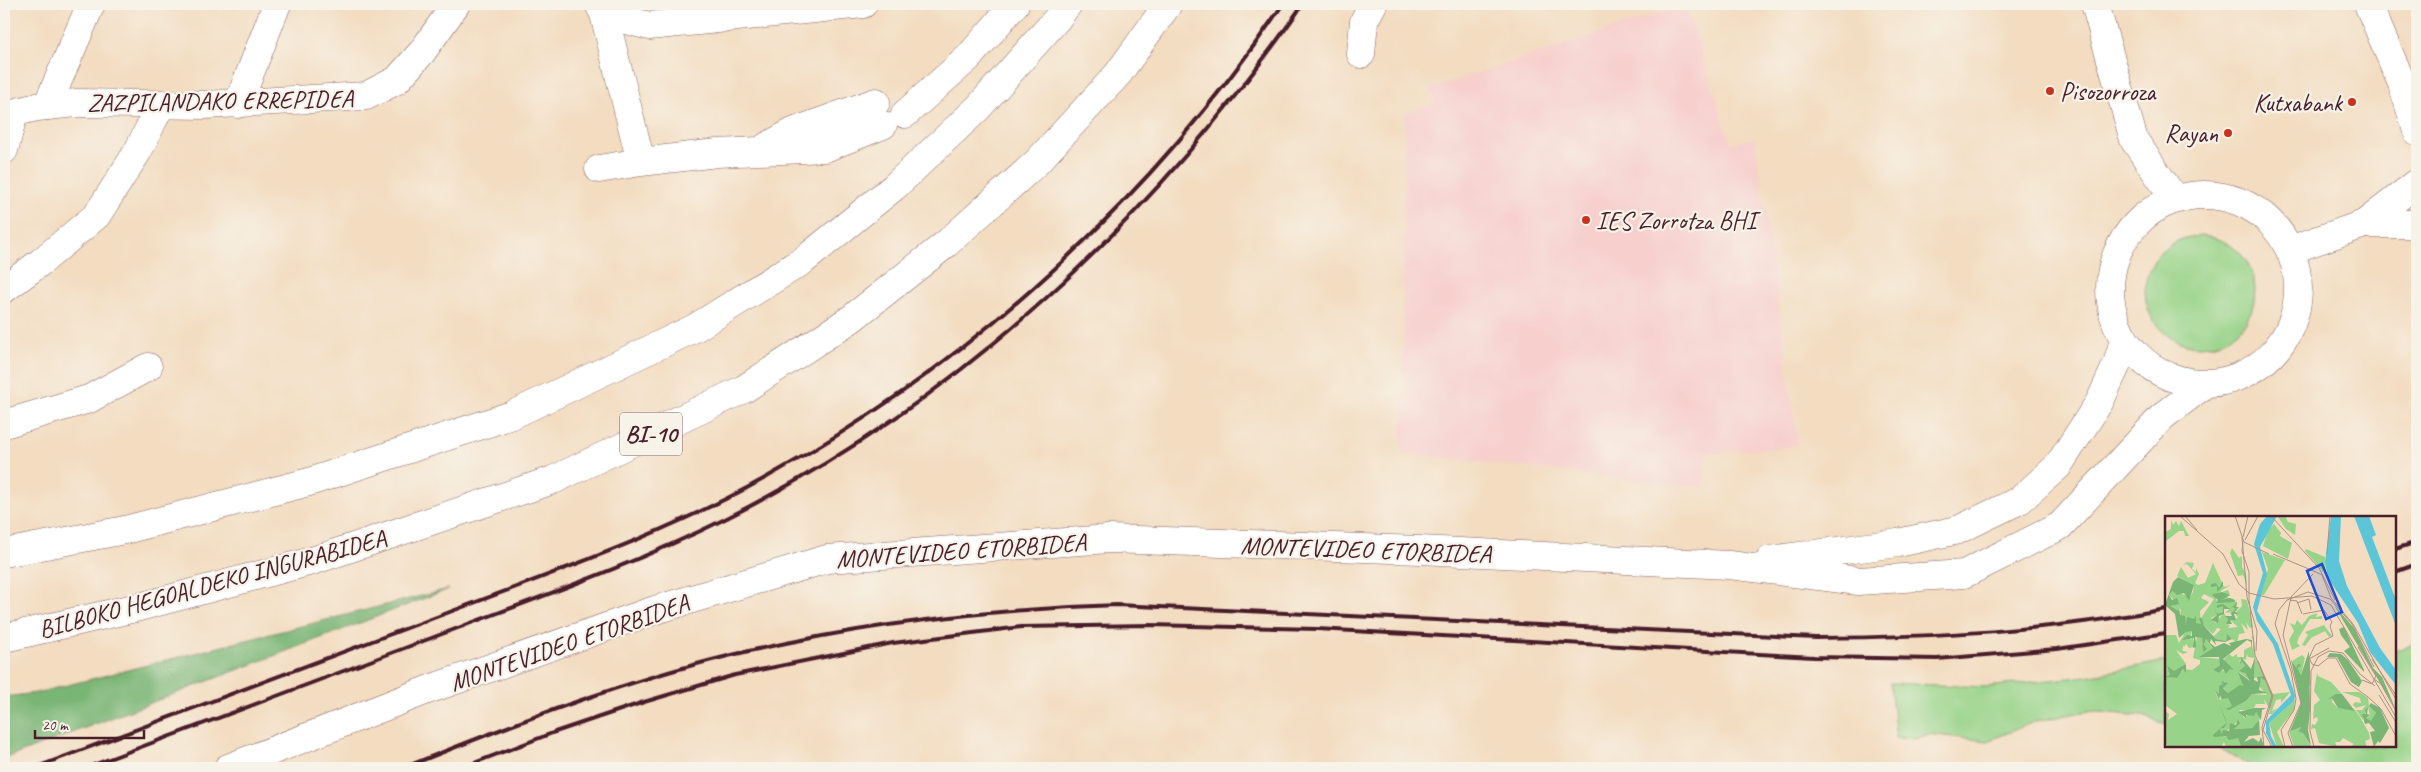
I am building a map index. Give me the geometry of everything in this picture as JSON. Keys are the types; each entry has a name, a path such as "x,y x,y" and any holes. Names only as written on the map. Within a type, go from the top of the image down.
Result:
{"main road":[{"path":"47,106 91,4"},
{"path":"238,104 276,4"},
{"name":"ZAZPILANDAKO ERREPIDEA","path":"9,114 47,106 77,103 238,104 366,96 397,80 422,52 456,4"},
{"path":"600,169 717,153 825,148 888,114 968,58 1015,4"},
{"path":"4,553 125,530 310,482 512,416 695,328 804,260 894,186 978,108 1068,4"},
{"name":"BILBOKO HEGOALDEKO INGURABIDEA","path":"4,638 139,607 312,561 553,480 744,389 850,319 946,244 1036,163 1118,74 1168,4"},
{"path":"1361,54 1364,21 1374,4"},
{"path":"2095,4 2134,140 2174,198"},
{"path":"2368,4 2403,86 2417,131"},
{"path":"602,9 649,26 866,6"},
{"path":"602,9 641,162"},
{"path":"4,289 41,262 96,215 138,150 162,104"},
{"path":"4,150 9,114"},
{"path":"2290,250 2364,224 2417,183"},
{"path":"2201,194 2229,197 2254,208 2276,226 2290,250 2298,280 2296,311 2284,340 2262,363 2236,378 2205,384 2174,380 2146,364 2124,340 2113,317 2108,288 2113,259 2127,233 2148,212 2174,198 2201,194"},
{"path":"2364,224 2417,224"},
{"name":"MONTEVIDEO ETORBIDEA","path":"1729,565 1898,543 1950,532 1958,530 2020,500 2058,466 2100,401 2117,364 2124,340"},
{"path":"4,424 89,398 148,367"},
{"name":"MONTEVIDEO ETORBIDEA","path":"228,768 430,689 645,614 827,559 1109,539 1420,550 1729,565 1859,580 1964,574 2060,526 2162,416 2205,384"}],"shaded area":[{"name":"IES Zorrotza BHI","path":"1685,5 1731,143 1755,138 1798,446 1707,453 1703,488 1411,454 1402,456 1405,113 1434,103 1430,89"}],"green space":[{"path":"2200,236 2221,240 2239,252 2251,270 2255,291 2251,312 2239,330 2221,342 2200,346 2179,342 2161,330 2149,312 2145,291 2149,270 2161,252 2179,240"},
{"path":"449,589 4,759 4,697 36,693"},
{"path":"2417,642 2417,768 2254,768 2218,747 2396,747 2396,650 2401,650"},
{"path":"2165,661 2165,724 2143,716 2088,711 2036,721 1988,741 1928,734 1915,739 1896,738 1890,683 1987,687 2087,676"}],"railway":[{"path":"34,768 618,548 731,496 843,432 916,382 986,328 1053,270 1116,209 1176,144 1232,75 1283,4"},
{"path":"85,768 593,577 693,535 811,472 894,419 972,361 1046,298 1117,230 1183,159 1245,83 1303,4"},
{"path":"2396,549 2417,542"},
{"path":"2396,572 2417,564"},
{"path":"403,768 525,720 607,691 732,655 779,644 875,627 1020,610 1117,605 1816,638 1948,634 2035,628 2122,617 2165,609"},
{"path":"461,768 555,732 644,702 735,675 893,643 1021,627 1149,625 1317,629 1814,657 1937,659 2057,649 2165,633"}],"place":[{"name":"Pisozorroza","path":"2050,91"},
{"name":"Kutxabank","path":"2352,102"},
{"name":"Rayan","path":"2228,133"},
{"name":"IES Zorrotza BHI","path":"1586,220"}]}
